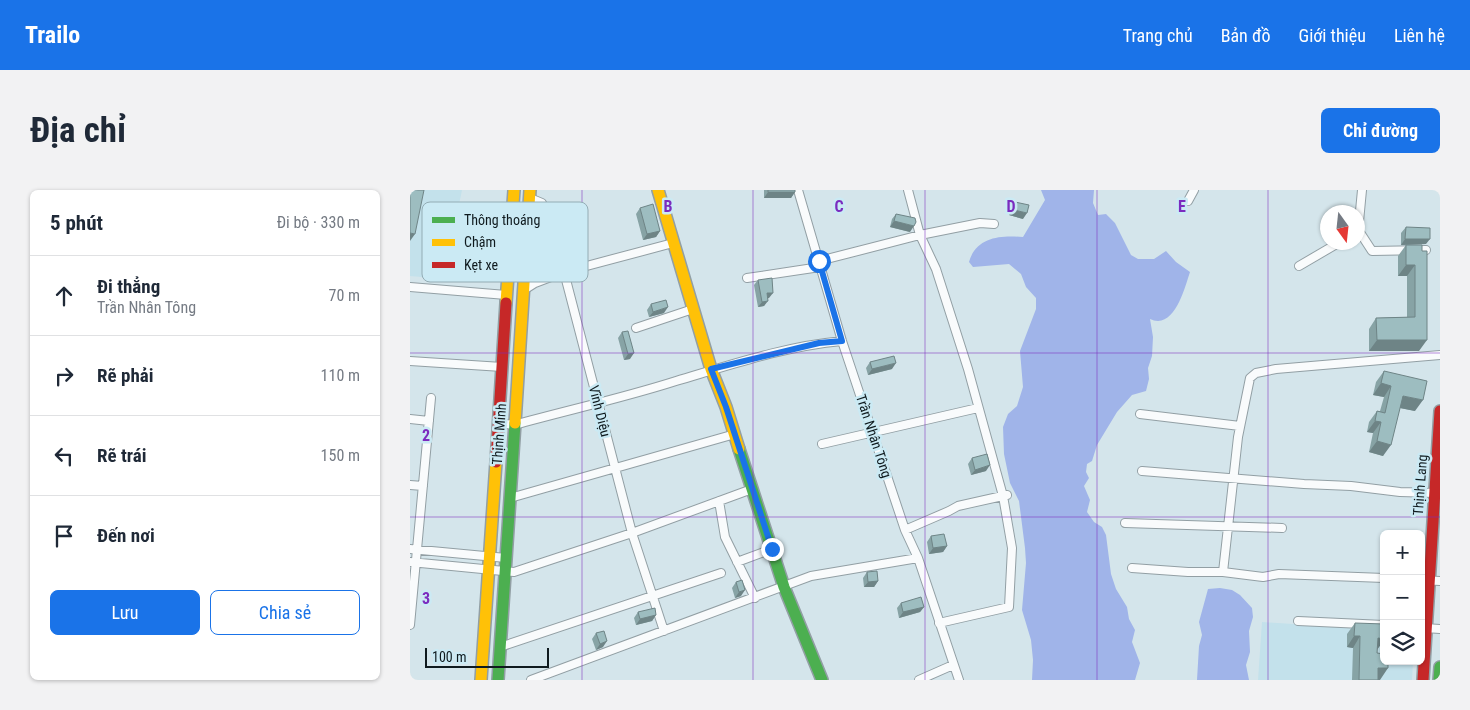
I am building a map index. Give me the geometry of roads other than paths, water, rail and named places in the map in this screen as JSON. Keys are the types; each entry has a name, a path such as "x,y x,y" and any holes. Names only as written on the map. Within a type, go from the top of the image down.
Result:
{"main road":[{"path":"658,190 711,369 726,407 784,587 822,680"},
{"name":"Thịnh Minh","path":"481,680 507,282"},
{"name":"Thịnh Minh","path":"498,680 524,282"},
{"name":"Thịnh Lang","path":"1425,620 1430,580 1435,568 1435,492 1440,411"},
{"name":"Thịnh Lang","path":"1423,665 1423,680"},
{"path":"1439,680 1440,667"}],"street":[{"name":"Trần Nhân Tông","path":"798,190 842,341 905,530 918,558 958,680"},
{"path":"908,190 920,234 936,268 1005,495 1012,548 1009,607 939,623"},
{"path":"1188,201 1194,190"},
{"path":"1361,205 1362,190"},
{"path":"747,278 819,264 920,234 980,222 994,224"},
{"path":"1365,242 1372,251 1426,250"},
{"path":"588,266 673,243"},
{"path":"1299,266 1326,250"},
{"path":"524,290 538,282"},
{"name":"Vĩnh Diệu","path":"567,282 632,533 664,631"},
{"path":"410,287 506,295"},
{"path":"636,328 693,309"},
{"path":"497,423 514,424 676,381 711,369 819,343 842,341"},
{"path":"1223,572 1232,479 1250,378 1256,373 1276,369 1440,355"},
{"path":"410,361 502,367"},
{"path":"410,625 414,549 423,486 431,398"},
{"path":"822,444 978,408"},
{"path":"1140,414 1240,426"},
{"path":"410,419 429,421"},
{"path":"510,498 735,434"},
{"path":"1142,471 1232,479 1351,486 1400,492 1435,492"},
{"path":"410,485 423,486"},
{"path":"413,562 514,572 632,533 752,489"},
{"path":"905,530 958,506 1005,495"},
{"path":"719,501 725,537 755,598"},
{"path":"1125,523 1282,528"},
{"path":"414,549 506,558"},
{"path":"737,562 772,549"},
{"path":"530,680 811,576 918,558"},
{"path":"1132,568 1188,572 1223,572 1263,577 1280,574 1380,578"},
{"path":"500,647 721,573"},
{"path":"1298,621 1380,626"},
{"path":"1425,628 1440,629"},
{"path":"919,680 954,665"}],"water":[{"path":"1041,190 1094,190 1093,203 1098,215 1106,214 1115,223 1131,255 1138,259 1154,259 1166,251 1176,262 1190,272 1183,294 1170,315 1158,321 1150,319 1153,337 1152,356 1148,368 1149,379 1146,391 1132,395 1117,412 1097,445 1092,461 1087,464 1086,472 1089,478 1084,486 1090,500 1087,512 1094,522 1102,527 1106,535 1111,574 1116,589 1127,607 1129,619 1135,630 1132,642 1140,663 1135,680 1032,680 1031,640 1022,610 1026,563 1025,548 1019,501 1010,483 1004,454 1003,427 1008,414 1017,406 1023,387 1020,351 1036,309 1036,298 1026,287 1021,274 1009,264 973,267 969,262 977,247 990,239 998,237 1023,237 1045,200"},
{"path":"1208,589 1232,590 1240,595 1252,608 1253,617 1249,631 1250,652 1246,665 1249,680 1197,680 1199,646 1202,635 1199,622"}]}
